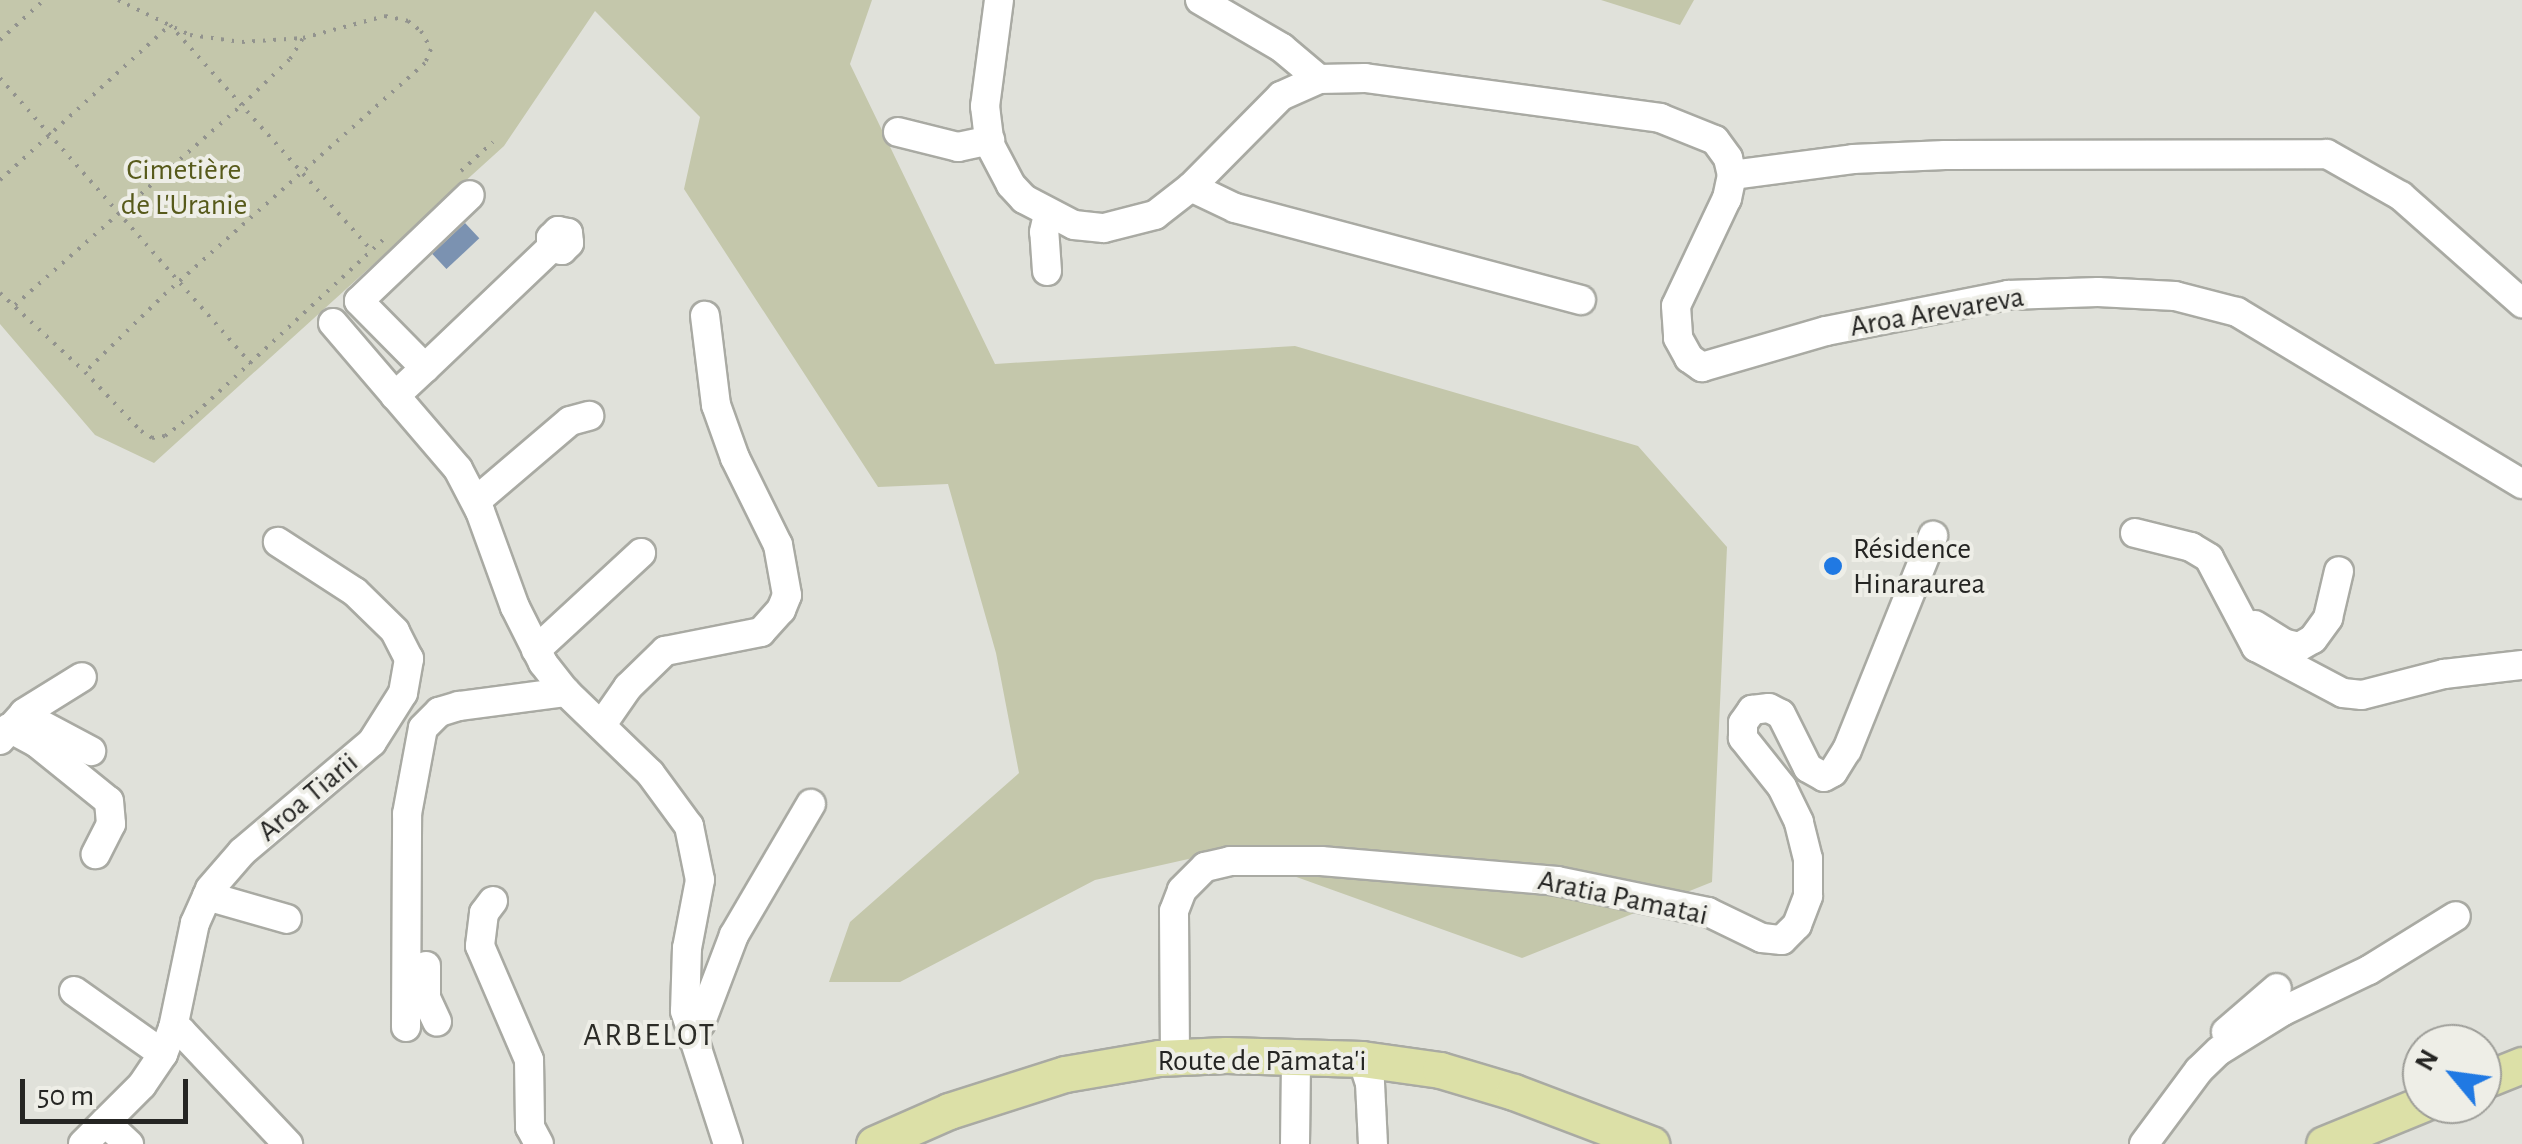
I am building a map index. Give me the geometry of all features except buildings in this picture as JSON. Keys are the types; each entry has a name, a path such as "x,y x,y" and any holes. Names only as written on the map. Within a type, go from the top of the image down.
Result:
{"main road":[{"name":"Route de Pāmata'i","path":"874,1144 916,1124 1024,1085 1098,1067 1175,1057 1362,1059 1475,1080 1651,1144"},
{"path":"2324,1144 2402,1112"}],"street":[{"path":"999,0 985,106 990,140 1010,185 1048,215 1074,225 1122,226 1155,214 1190,186 1281,96 1319,79 1365,78 1660,118 1696,129 1714,140 1728,158 1732,175 1853,158 1945,154 2327,154 2401,196 2522,303"},
{"path":"1200,0 1282,48 1319,79"},
{"path":"898,132 958,147 990,140"},
{"name":"Aroa Arevareva","path":"1732,175 1728,198 1676,306 1678,338 1689,358 1702,366 1826,331 2008,295 2098,292 2175,296 2237,312 2522,484"},
{"path":"1190,186 1235,208 1581,300"},
{"path":"425,368 359,301 462,187"},
{"path":"1048,215 1048,271"},
{"path":"389,390 425,368 552,248"},
{"path":"603,724 628,687 665,652 761,632 781,610 787,574 716,405 704,316"},
{"path":"333,324 458,470 476,501 536,650 566,692 603,724 674,802 690,826 700,880 684,987 691,1037 728,1144"},
{"path":"476,501 570,421 588,416"},
{"path":"2135,533 2191,546 2209,558 2256,647 2342,693 2362,695 2444,674 2522,665"},
{"name":"Aratia Pamatai","path":"1175,1057 1170,970 1174,911 1182,890 1205,867 1230,861 1321,861 1556,881 1708,912 1762,938 1782,940 1796,925 1808,896 1808,859 1799,822 1782,786 1743,738 1743,723 1752,710 1769,708 1781,714 1808,768 1824,778 1833,772 1847,750 1933,536"},
{"name":"Aroa Tiarii","path":"83,1144 142,1084 168,1041 203,902 242,852 372,742 403,693 409,659 394,631 355,592 278,542"},
{"path":"536,650 642,554"},
{"path":"2240,621 2299,647 2313,639 2328,618 2340,571"},
{"path":"11,727 82,677"},
{"path":"406,1027 407,814 426,722 439,712 459,706 566,692"},
{"path":"11,727 50,733 91,751"},
{"path":"11,727 109,801 111,824 96,854"},
{"path":"691,1037 701,1022 734,935 810,804"},
{"path":"404,879 426,931 426,998 437,1022"},
{"path":"493,901 481,924 480,946 529,1060 530,1128 539,1144"},
{"path":"203,902 280,925"},
{"path":"2199,1070 2220,1050 2283,1012 2369,970 2456,916"},
{"path":"2144,1144 2232,1025 2277,988"},
{"path":"74,991 168,1041 238,1089 288,1144"},
{"path":"1295,1144 1296,1057"},
{"path":"1362,1059 1370,1083 1373,1144"},
{"path":"105,1122 128,1144"}],"path":[{"path":"0,40 44,0"},
{"path":"85,372 425,63 431,49 421,31 408,21 385,16 304,38 242,42 190,34 118,0"},
{"path":"170,25 371,251"},
{"path":"0,180 170,25"},
{"path":"15,304 290,60 304,38"},
{"path":"0,78 252,364"},
{"path":"462,187 493,142"},
{"path":"0,292 152,438 165,436 252,364 398,227"}],"green space":[{"name":"Cimetière de L'Uranie","path":"0,0 872,0 850,64 995,364 1295,346 1638,446 1727,547 1712,882 1522,958 1224,851 1095,880 900,982 829,982 850,922 1019,773 996,653 948,484 878,487 684,189 700,117 595,11 504,146 154,463 95,435 0,324"},
{"path":"1601,0 1694,0 1680,25"}],"water":[{"path":"465,223 479,238 446,269 432,254"}],"place":[{"name":"Résidence Hinaraurea","path":"1833,566"}],"district":[{"name":"ARBELOT","path":"650,1035"}]}
